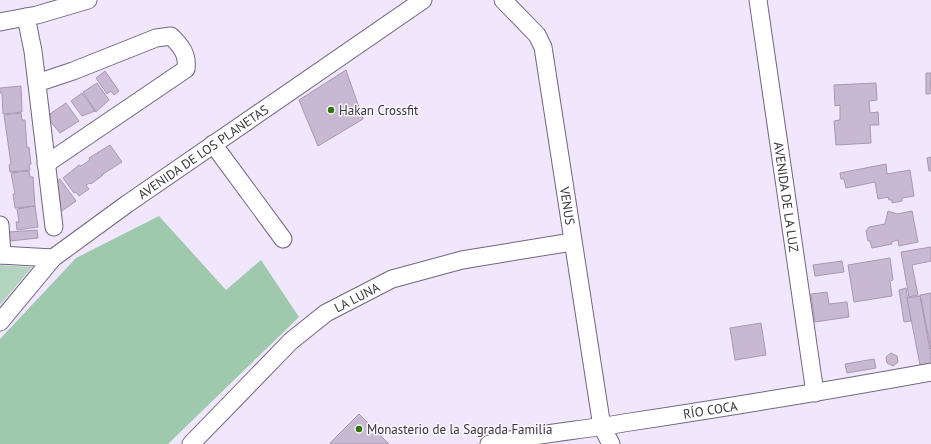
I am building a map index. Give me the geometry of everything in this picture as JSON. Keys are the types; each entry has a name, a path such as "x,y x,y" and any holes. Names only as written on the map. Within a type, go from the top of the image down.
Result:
{"street":[{"path":"0,22 26,17 88,0"},
{"name":"AVENIDA DE LOS PLANETAS","path":"0,322 53,258 213,144 424,0"},
{"name":"VENUS","path":"503,0 537,35 543,47 572,242 602,427 611,444"},
{"name":"AVENIDA DE LA LUZ","path":"758,0 815,393"},
{"path":"26,17 37,83 54,227"},
{"path":"37,83 73,71 156,38 171,36 181,46 187,59 186,69 46,164"},
{"path":"213,144 283,239"},
{"path":"0,225 1,255 53,258"},
{"name":"LA LUNA","path":"191,444 290,341 339,306 392,279 462,260 572,242"},
{"name":"RÍO COCA","path":"489,444 511,439 602,427 815,393 931,372"}],"green space":[{"path":"159,216 226,290 261,260 299,317 168,444 0,444 0,339 76,258"},
{"path":"0,265 32,267 0,305"}],"building":[{"name":"Hakan Crossfit","path":"346,70 363,119 318,146 299,100"},
{"path":"105,71 119,91 114,95 111,91 107,94 96,78"},
{"path":"926,73 931,73 930,94 926,94"},
{"path":"97,83 109,100 96,112 83,92"},
{"path":"876,83 877,100 869,101 870,113 878,112 879,125 870,125 871,143 836,145 834,121 840,120 840,105 835,106 834,85"},
{"path":"21,86 22,112 3,114 2,93 0,93 0,88"},
{"path":"82,93 95,111 82,116 71,101"},
{"path":"66,103 79,121 60,133 50,121 50,114"},
{"path":"21,113 22,120 25,120 27,148 29,147 31,164 29,165 30,170 10,172 9,165 11,164 4,115"},
{"path":"110,145 122,162 103,174 91,184 86,185 89,189 79,196 76,192 74,193 63,178 79,165 81,166 90,160 89,158"},
{"path":"931,157 931,171 929,171 927,158"},
{"path":"886,164 887,174 910,170 914,196 902,198 902,201 892,203 892,200 889,200 888,197 878,199 875,182 846,188 844,179 841,179 840,173"},
{"path":"29,171 30,177 33,177 35,206 15,208 13,194 15,194 11,173"},
{"path":"60,179 76,201 62,211 60,207 57,181"},
{"path":"35,206 38,227 17,230 16,222 19,222 17,209"},
{"path":"888,211 897,214 912,211 918,242 899,246 898,240 891,242 892,244 872,248 870,241 868,241 866,231 869,227 885,224"},
{"path":"37,230 38,238 10,241 9,232"},
{"path":"931,247 931,261 912,265 918,295 909,297 901,252"},
{"path":"890,258 893,280 890,281 892,296 854,302 848,265"},
{"path":"842,261 844,272 815,276 813,265"},
{"path":"906,288 911,321 904,322 899,290"},
{"path":"827,292 829,304 847,302 849,317 815,322 811,294"},
{"path":"931,293 931,349 920,295"},
{"path":"920,296 931,356 931,366 922,368 922,364 920,365 907,298"},
{"path":"761,323 766,355 735,360 730,328"},
{"path":"891,353 897,356 898,362 893,366 887,363 886,357"},
{"path":"874,359 876,368 847,373 845,364"},
{"name":"Monasterio de la Sagrada Familia","path":"359,414 389,444 331,444 330,443"}],"place":[{"name":"Hakan Crossfit","path":"331,110"},
{"name":"Monasterio de la Sagrada Familia","path":"359,429"}]}
